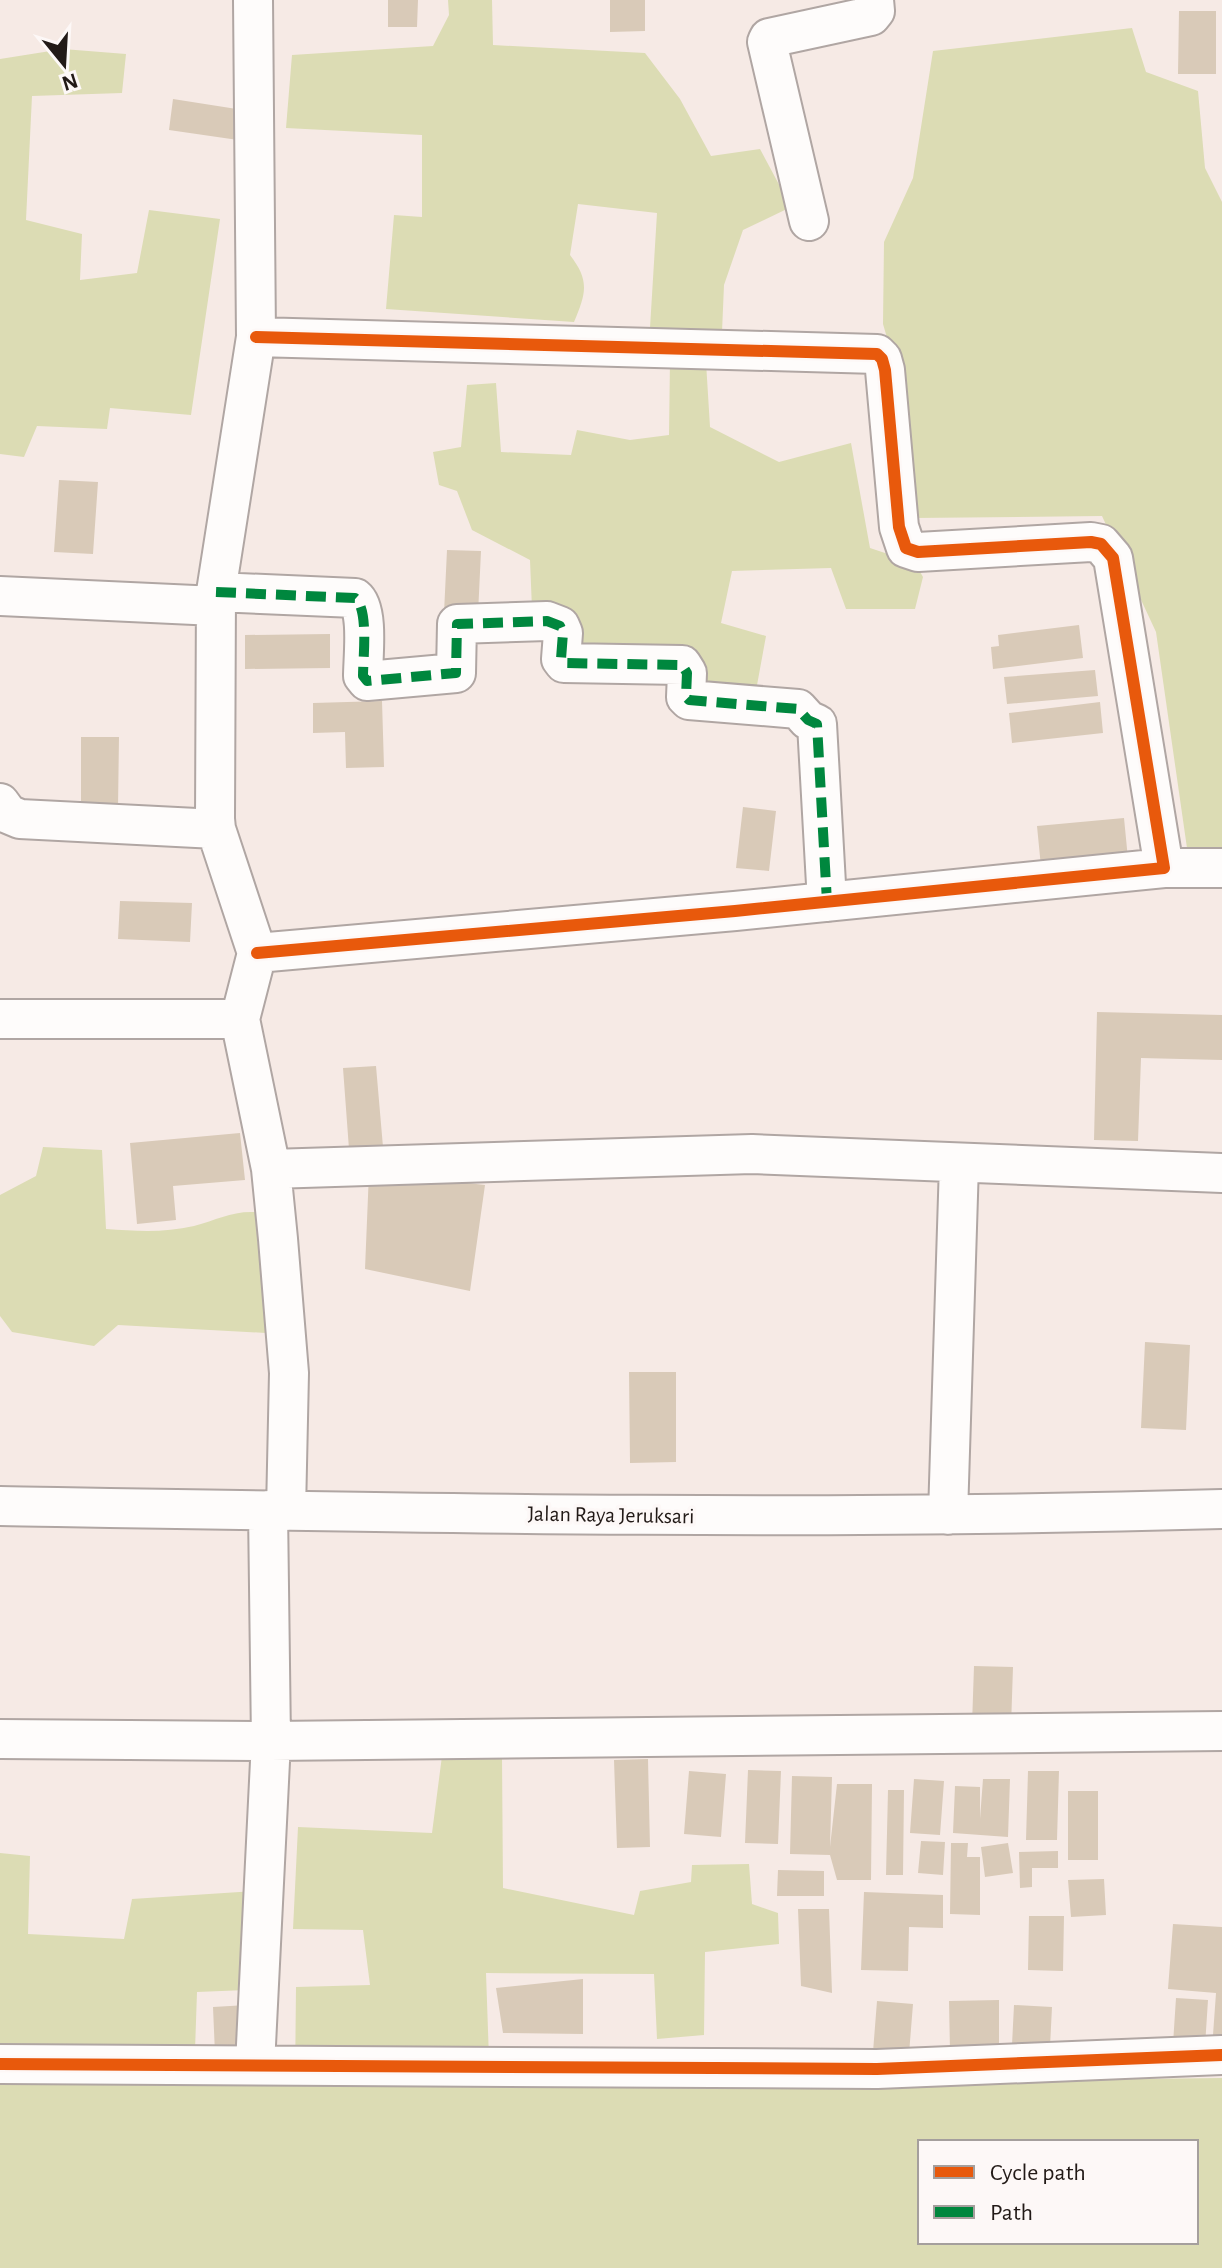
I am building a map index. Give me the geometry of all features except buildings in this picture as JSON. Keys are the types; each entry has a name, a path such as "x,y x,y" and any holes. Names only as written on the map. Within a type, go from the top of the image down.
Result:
{"street":[{"path":"253,0 256,337 206,602 216,829 257,953 240,1019 271,1169 289,1373 277,1510 271,1741 255,2065"},
{"path":"809,221 767,42 769,38 871,16 875,11 874,0"},
{"path":"256,337 877,354 885,370 899,527 906,548 918,552 1091,542 1101,544 1113,558 1164,868"},
{"path":"0,596 206,602 355,598 361,603 363,613 363,676 367,681 450,676 456,673 457,624 547,621 560,626 563,633 561,659 564,663 682,665 687,673 686,697 689,700 798,709 808,720 817,724 827,902"},
{"path":"0,803 8,814 20,819 216,829"},
{"path":"257,953 827,902 1164,868 1222,868"},
{"path":"0,1019 240,1019"},
{"path":"271,1169 752,1154 1222,1173"},
{"path":"948,1515 959,1164"},
{"name":"Jalan Raya Jeruksari","path":"0,1506 948,1515 1222,1509"},
{"path":"0,1739 271,1741 1222,1731"},
{"path":"0,2064 877,2069 1222,2055"}],"green space":[{"path":"448,0 492,0 493,45 645,53 680,99 711,156 760,149 791,207 743,230 724,285 722,332 650,328 657,213 578,204 570,255 581,272 584,287 574,322 386,309 394,215 422,217 422,135 286,128 292,55 433,46 449,15"},
{"path":"1132,28 1146,72 1198,91 1205,168 1222,202 1222,851 1187,848 1156,632 1102,516 913,518 897,372 883,324 884,242 913,178 933,51"},
{"path":"63,49 126,54 122,93 32,96 26,220 82,234 80,280 137,273 149,210 220,219 191,415 110,408 107,429 37,426 24,457 0,454 0,59"},
{"path":"670,360 706,362 710,427 779,462 851,443 870,548 915,563 923,577 915,609 846,609 831,568 732,571 721,623 766,636 755,696 577,652 532,609 530,560 472,530 457,491 439,485 433,452 461,447 467,385 496,383 501,452 571,455 577,430 630,440 669,435"},
{"path":"43,1147 102,1150 106,1229 172,1230 231,1214 255,1212 266,1333 118,1325 94,1346 12,1332 0,1316 0,1195 36,1176"},
{"path":"442,1756 502,1757 503,1888 634,1915 640,1891 691,1882 692,1865 749,1864 752,1904 778,1913 779,1944 705,1952 704,2035 657,2039 654,1974 486,1973 490,2087 1222,2078 1222,2268 0,2268 0,1853 30,1856 28,1934 124,1939 132,1899 255,1891 246,1990 197,1992 194,2080 295,2083 296,1987 370,1985 363,1930 293,1929 298,1827 432,1833"}],"marked path":[{"path":"216,592 355,598 364,623 363,676 367,681 456,673 457,624 547,621 560,626 563,633 561,659 564,663 682,665 687,673 686,697 689,700 798,709 808,720 817,724 827,902"}],"cycle path":[{"path":"256,337 877,354 885,370 899,527 906,548 918,552 1091,542 1101,544 1113,558 1164,868 735,911 257,953"},
{"path":"0,2064 877,2069 1222,2055"}]}
